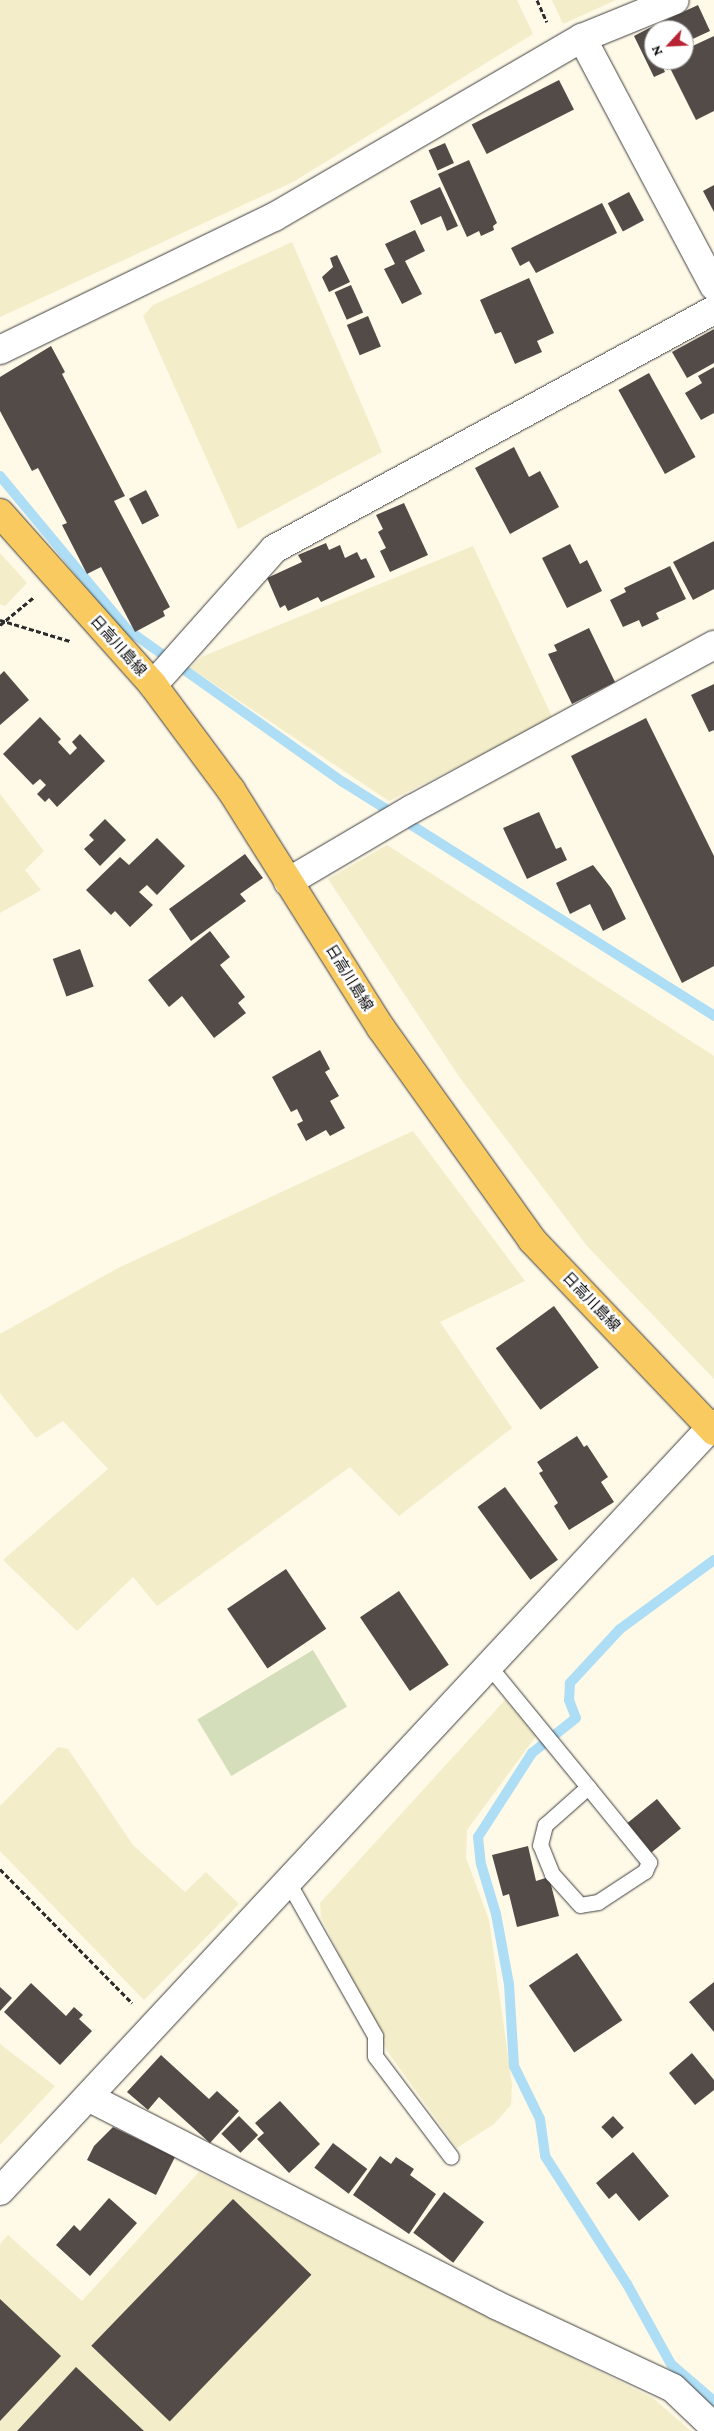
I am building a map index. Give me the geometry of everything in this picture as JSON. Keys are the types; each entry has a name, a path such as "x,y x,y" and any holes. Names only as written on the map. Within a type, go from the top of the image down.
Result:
{"main road":[{"name":"日高川島線","path":"0,513 153,684 231,790 381,1028 532,1240 713,1428"}],"street":[{"path":"0,350 274,216 582,38 675,0"},
{"path":"582,38 714,286"},
{"path":"153,684 274,549 714,310"},
{"path":"288,882 412,809 714,644"},
{"path":"0,2191 713,1428"},
{"path":"88,2097 496,2305 672,2388 714,2427"}],"lane":[{"path":"489,1666 588,1787 649,1862 645,1871 598,1902 580,1905 552,1874 540,1845 545,1825 588,1787"},
{"path":"288,1882 375,2036 375,2056 451,2157"}],"path":[{"path":"0,624 57,577"},
{"path":"2,621 76,643"},
{"path":"0,1869 154,2028"}],"shaded area":[{"path":"0,0 517,0 533,34 293,182 0,317"},
{"path":"552,0 616,0 563,24"},
{"path":"292,242 382,452 238,529 143,316 153,305"},
{"path":"473,546 553,719 389,801 190,668 201,657"},
{"path":"0,553 27,583 5,606 0,604"},
{"path":"0,794 44,851 25,870 41,890 0,913"},
{"path":"387,845 714,1056 714,1379 587,1246 460,1078 328,879"},
{"path":"413,1131 525,1281 440,1322 512,1428 399,1516 350,1467 157,1606 133,1577 77,1631 3,1560 108,1469 63,1421 36,1438 0,1393 0,1334 118,1268"},
{"path":"505,1700 536,1736 467,1830 466,1858 489,1920 512,2085 511,2105 494,2124 457,2148 387,2051 321,1917 320,1903"},
{"path":"58,1747 68,1749 133,1845 185,1892 206,1872 239,1904 144,2000 0,1851 0,1806"},
{"path":"0,2044 55,2086 0,2145"},
{"path":"199,2172 653,2398 691,2431 0,2431 0,2244 8,2235 82,2301"}],"green space":[{"path":"313,1650 347,1707 231,1776 197,1720"}],"building":[{"path":"698,5 710,31 694,38 694,20 666,20"},
{"path":"644,31 644,56 634,36"},
{"path":"714,36 714,111 696,120 671,70 694,70 694,45"},
{"path":"651,70 664,70 665,72 654,77"},
{"path":"559,80 574,109 487,154 472,124"},
{"path":"445,143 454,163 438,170 429,150"},
{"path":"469,160 497,223 493,226 494,230 481,236 479,231 467,237 438,174"},
{"path":"714,185 714,212 703,191"},
{"path":"440,187 458,226 447,231 441,216 421,225 410,201"},
{"path":"629,192 644,220 623,232 608,203"},
{"path":"602,203 617,233 536,273 529,261 520,266 511,248"},
{"path":"415,230 425,251 405,261 422,294 402,304 384,269 395,264 385,244"},
{"path":"337,255 350,282 329,292 322,277 333,267 330,258"},
{"path":"529,278 554,333 537,341 542,352 515,364 501,332 495,334 480,300"},
{"path":"351,285 363,312 347,320 335,292"},
{"path":"368,316 381,346 360,355 347,325"},
{"path":"714,329 714,363 687,378 672,352"},
{"path":"51,346 65,372 62,374 125,496 114,501 170,607 163,611 165,616 135,632 101,567 87,574 62,525 67,523 38,468 32,471 0,411 0,377"},
{"path":"714,367 714,413 701,420 685,393 702,383 698,376"},
{"path":"649,373 696,457 665,474 618,390"},
{"path":"514,447 529,477 540,471 559,507 510,534 475,468"},
{"path":"146,490 159,516 142,524 129,499"},
{"path":"404,503 428,555 390,572 380,551 386,548 378,532 383,529 376,515"},
{"path":"714,541 714,589 693,600 673,562"},
{"path":"326,543 329,550 340,545 345,558 357,552 361,560 366,558 375,577 321,602 318,597 288,611 285,605 280,608 267,578 302,562 298,555"},
{"path":"570,544 580,564 587,560 602,591 567,608 542,558"},
{"path":"670,566 686,599 656,613 659,619 642,627 639,620 623,627 610,600 626,592 624,588"},
{"path":"589,628 615,682 572,704 548,654 557,651 554,645"},
{"path":"4,671 29,700 0,725 0,675"},
{"path":"714,684 714,730 709,732 691,695"},
{"path":"40,717 61,739 58,742 70,755 77,748 72,742 80,734 105,761 57,807 49,798 45,802 37,794 46,785 40,779 33,785 3,754"},
{"path":"646,718 714,856 714,966 682,983 571,756"},
{"path":"539,812 556,849 561,847 567,860 527,879 503,828"},
{"path":"105,819 126,840 100,866 84,849 94,840 89,835"},
{"path":"157,838 185,866 157,895 147,885 139,892 153,905 130,927 115,911 111,915 86,890 120,857 129,865"},
{"path":"245,854 263,878 240,894 246,901 191,941 169,909"},
{"path":"593,865 611,888 626,919 603,931 590,904 570,914 556,883"},
{"path":"210,931 230,957 220,965 245,997 238,1003 246,1013 214,1038 182,996 169,1007 148,980"},
{"path":"80,949 94,987 66,997 53,959"},
{"path":"320,1050 330,1069 325,1072 339,1096 330,1101 345,1128 330,1136 326,1130 306,1141 297,1124 303,1121 297,1109 291,1112 272,1077"},
{"path":"554,1306 599,1367 540,1410 496,1348"},
{"path":"577,1436 584,1447 587,1445 608,1477 601,1482 614,1502 569,1530 554,1506 558,1503 539,1473 543,1471 537,1462"},
{"path":"505,1487 558,1560 530,1580 477,1507"},
{"path":"286,1569 326,1629 267,1668 227,1609"},
{"path":"399,1591 449,1665 410,1691 360,1617"},
{"path":"657,1799 681,1829 651,1852 627,1823"},
{"path":"528,1846 536,1881 549,1877 559,1916 517,1927 509,1894 503,1896 492,1855"},
{"path":"577,1953 622,2020 574,2053 529,1985"},
{"path":"714,1982 714,2032 689,2002"},
{"path":"31,1983 66,2016 74,2007 83,2015 79,2019 92,2031 60,2065 4,2012"},
{"path":"0,1987 12,1998 0,2011"},
{"path":"692,2053 714,2080 714,2090 695,2105 669,2073"},
{"path":"161,2055 209,2099 217,2091 239,2111 210,2143 159,2097 148,2110 127,2092"},
{"path":"280,2101 320,2144 289,2173 257,2139 264,2133 255,2123"},
{"path":"239,2116 258,2135 240,2153 221,2134"},
{"path":"613,2116 624,2128 612,2139 601,2127"},
{"path":"113,2127 175,2157 156,2195 87,2160 94,2146"},
{"path":"333,2143 367,2169 349,2194 314,2168"},
{"path":"633,2152 669,2196 639,2221 616,2193 609,2199 596,2183"},
{"path":"380,2156 391,2164 396,2157 414,2169 410,2175 436,2194 409,2234 353,2195"},
{"path":"444,2192 484,2222 453,2263 413,2233"},
{"path":"109,2198 137,2223 90,2276 56,2245 74,2225 80,2231"},
{"path":"233,2199 311,2275 170,2421 91,2346"},
{"path":"0,2299 61,2356 0,2421"},
{"path":"76,2367 144,2431 17,2431"}],"waterway":[{"path":"0,476 128,630 343,782 714,1016"},
{"path":"714,1560 620,1629 570,1683 569,1700 576,1718 532,1753 478,1837 481,1864 496,1914 509,1984 514,2066 540,2119 545,2156 627,2284 671,2364 714,2401"}]}
